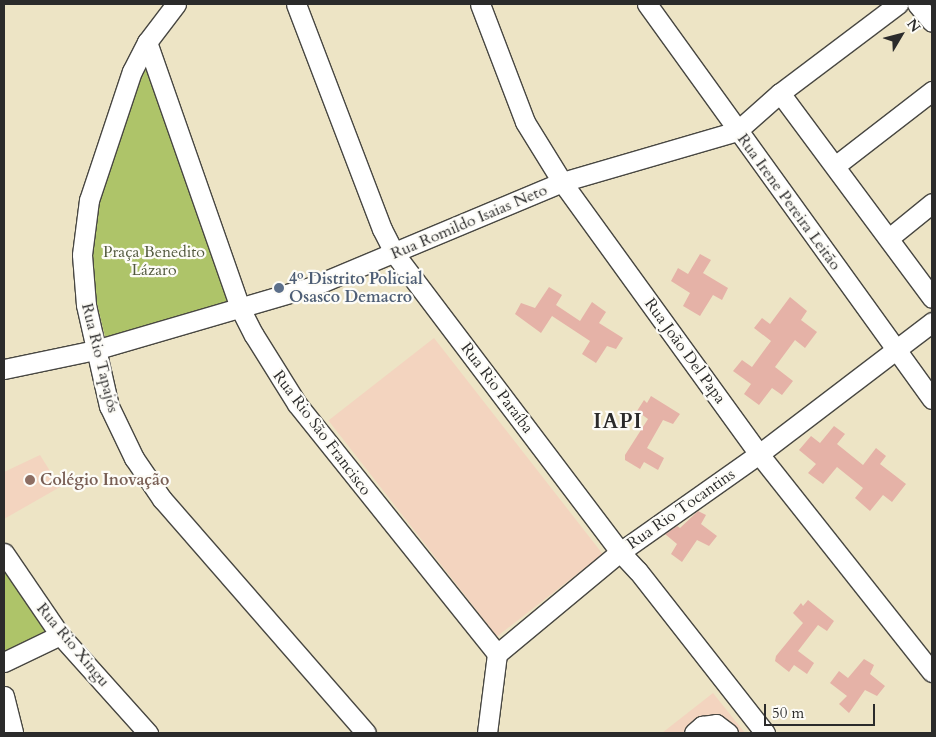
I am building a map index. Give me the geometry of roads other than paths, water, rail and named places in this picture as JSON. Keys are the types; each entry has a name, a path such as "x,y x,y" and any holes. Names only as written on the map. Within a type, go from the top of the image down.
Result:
{"street":[{"name":"Rua Rio Tapajós","path":"176,4 147,42 132,71 89,200 82,256 86,305 109,406 134,458 162,499 317,680 366,733"},
{"name":"Rua Rio Paraíba","path":"296,4 382,229 394,253 620,552 638,571 765,733"},
{"name":"Rua João Del Papa","path":"480,4 525,122 562,182 759,454 932,672"},
{"name":"Rua Irene Pereira Leitão","path":"647,4 932,399"},
{"name":"Rua Romildo Isaias Neto","path":"4,369 95,350 241,310 311,287 562,182 738,131 780,92 898,4"},
{"path":"917,4 932,22"},
{"name":"Rua Rio São Francisco","path":"147,42 241,310 297,404 497,654"},
{"path":"834,166 932,91"},
{"path":"780,92 932,298"},
{"path":"889,238 932,203"},
{"name":"Rua Rio Tocantins","path":"497,654 620,552 759,454 932,322"},
{"name":"Rua Rio Xingu","path":"4,554 60,635 148,733"},
{"path":"4,662 60,635"},
{"path":"487,733 497,654"},
{"path":"4,696 13,733"},
{"path":"694,733 702,726 716,724 725,732"}],"place":[{"name":"4º Distrito Policial Osasco Demacro","path":"279,288"},
{"name":"Colégio Inovação","path":"30,480"}],"district":[{"name":"IAPI","path":"618,422"}],"park label":[{"name":"Praça Benedito Lázaro","path":"154,261"}]}
